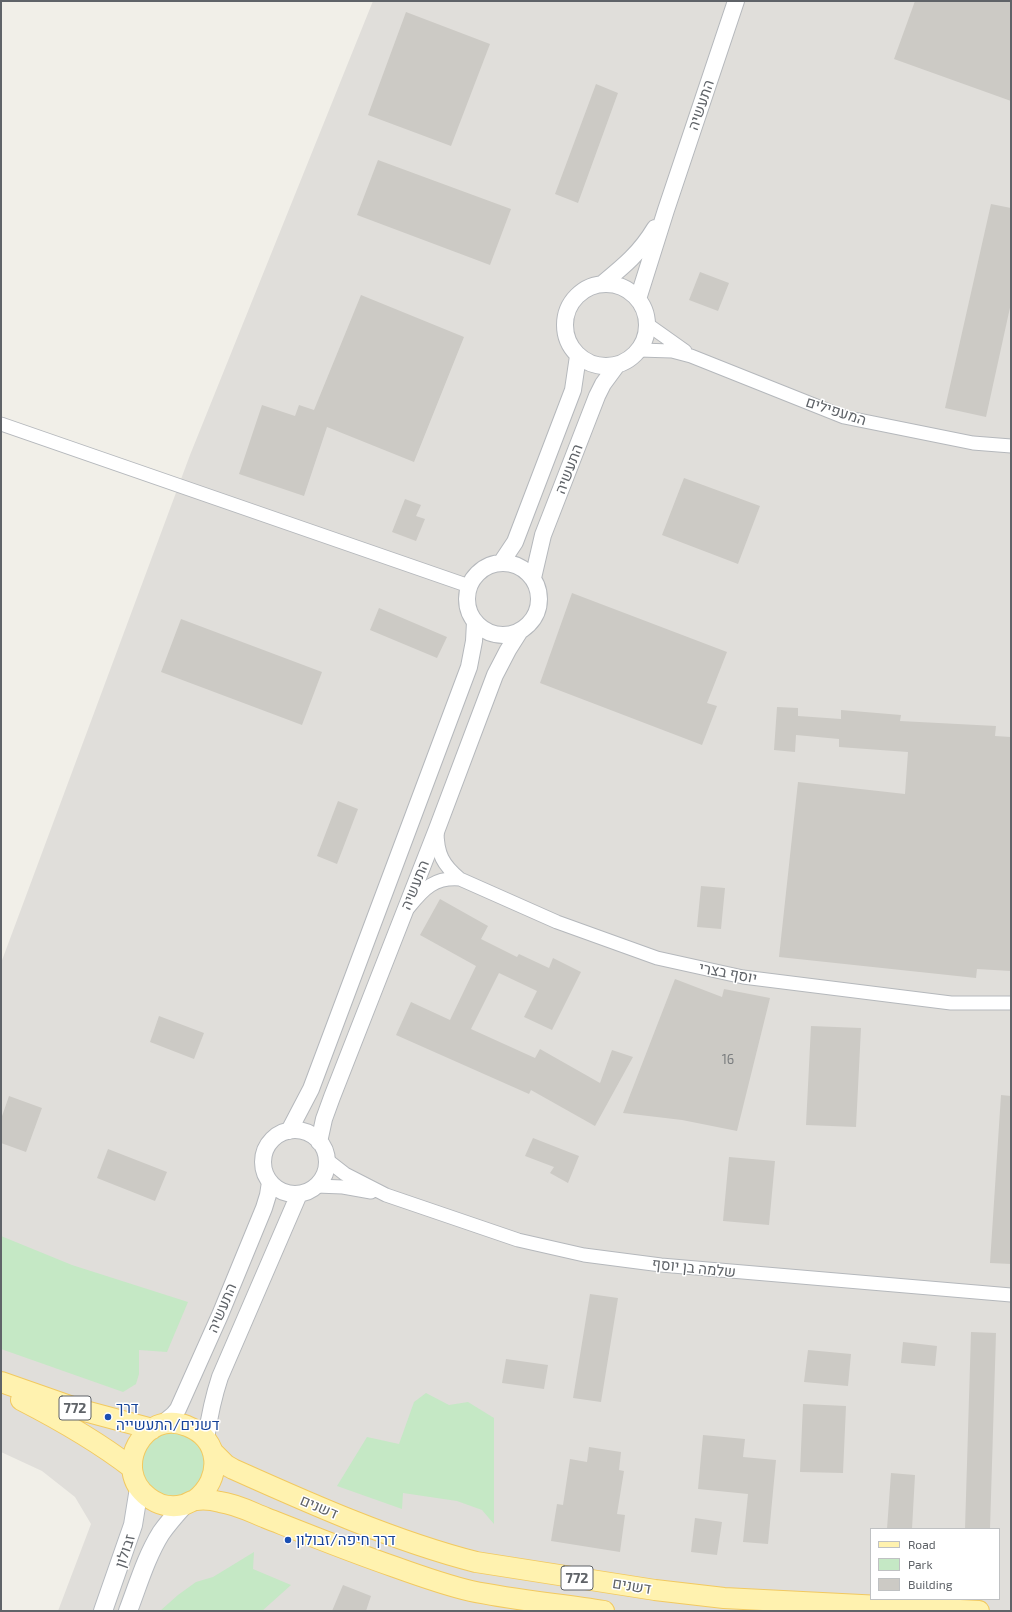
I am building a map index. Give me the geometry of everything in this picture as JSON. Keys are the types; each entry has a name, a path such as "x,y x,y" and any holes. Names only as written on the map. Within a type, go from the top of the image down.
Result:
{"main road":[{"name":"772","path":"1,1382 81,1410 156,1427"},
{"name":"772","path":"1,1390 76,1430 106,1448 132,1468"},
{"name":"772","path":"190,1502 172,1506 159,1504 148,1498 139,1488 133,1475 132,1460 136,1445 145,1433 156,1427 173,1423 186,1425 197,1430 209,1446"},
{"path":"190,1502 205,1491 212,1479 214,1466 209,1446"},
{"name":"דשנים","path":"209,1446 226,1465 233,1469 352,1520 456,1557 476,1562 655,1590 716,1597 979,1611"},
{"name":"זבולון","path":"103,1611 132,1530 139,1488"},
{"name":"דשנים","path":"190,1502 221,1502 245,1509 340,1548 448,1584 486,1593 604,1611"},
{"name":"זבולון","path":"128,1611 155,1544 169,1522 190,1502"}],"street":[{"name":"התעשיה","path":"638,299 666,210 736,1"},
{"name":"התעשיה","path":"602,284 632,259 646,242 666,210"},
{"path":"602,284 616,285 628,290 638,299 645,311 648,324 646,338 639,350 630,359 617,365 604,366 590,363 578,356 570,345 566,332 565,319 570,306 578,295 589,288 602,284"},
{"name":"המעפילים","path":"648,324 692,356"},
{"name":"המעפילים","path":"639,350 672,351 692,356 844,417 973,443 1011,446"},
{"name":"התעשיה","path":"501,562 515,542 573,390 578,356"},
{"name":"התעשיה","path":"533,578 543,535 594,404 603,384 617,365"},
{"path":"1,424 469,586"},
{"path":"501,562 513,564 524,569 533,578 538,589 540,602 536,614 530,624 520,631 508,635 495,634 484,630 475,622 469,611 467,598 469,586 474,577 482,570 501,562"},
{"name":"התעשיה","path":"290,1131 311,1089 469,667 474,641 475,622"},
{"name":"התעשיה","path":"319,1142 324,1119 332,1097 437,829 495,675 520,631"},
{"name":"יוסף בצרי","path":"437,829 437,841 442,860 460,879 557,922 657,958 743,978 951,1003 1011,1003"},
{"path":"402,916 418,896 428,887 448,878 460,879"},
{"path":"290,1131 301,1131 311,1134 319,1142 325,1151 327,1160 326,1170 322,1179 316,1186 299,1194 288,1194 278,1190 270,1182 264,1173 263,1162 265,1151 270,1141 279,1134 290,1131"},
{"name":"שלמה בן יוסף","path":"327,1160 345,1174 386,1195"},
{"name":"התעשיה","path":"156,1427 168,1420 178,1409 264,1208 270,1182"},
{"name":"שלמה בן יוסף","path":"316,1186 362,1190 386,1195 518,1240 584,1255 661,1265 1011,1296"},
{"name":"התעשיה","path":"209,1446 215,1394 220,1377 299,1194"}],"shaded area":[{"path":"373,1 1011,1 1011,1611 58,1611 91,1524 75,1497 42,1471 1,1452 1,963 190,455"}],"green space":[{"path":"1,1236 72,1265 188,1302 167,1352 139,1350 139,1374 136,1384 123,1392 1,1349"},
{"path":"426,1393 449,1405 468,1402 494,1418 494,1524 482,1510 457,1501 403,1493 402,1509 337,1486 367,1437 399,1444 414,1402"},
{"path":"173,1432 191,1438 199,1446 205,1464 199,1482 191,1490 173,1496 155,1490 147,1482 141,1464 147,1446 155,1438"},
{"path":"254,1552 253,1569 291,1585 262,1611 160,1611 196,1582 213,1577"}],"building":[{"path":"915,1 1011,1 1011,101 894,59"},
{"path":"406,12 490,44 451,146 368,115"},
{"path":"596,84 618,93 578,203 555,194"},
{"path":"378,160 511,209 490,265 357,215"},
{"path":"991,204 1011,208 1011,303 986,417 945,408"},
{"path":"700,272 729,283 718,311 689,300"},
{"path":"361,295 464,337 414,462 327,427 304,496 239,474 262,405 295,416 299,405 314,410"},
{"path":"684,478 760,506 738,564 662,535"},
{"path":"405,499 421,505 416,516 425,519 416,541 392,532"},
{"path":"572,593 727,652 707,703 717,706 702,745 540,683"},
{"path":"379,608 447,637 437,658 370,630"},
{"path":"181,619 322,672 302,725 161,672"},
{"path":"777,707 798,708 798,716 841,719 841,710 901,715 900,721 996,726 995,736 1011,737 1011,971 977,969 976,978 779,957 798,782 905,794 908,752 839,747 839,739 796,735 795,752 774,750"},
{"path":"338,801 358,809 337,864 317,856"},
{"path":"701,886 725,888 721,929 697,927"},
{"path":"440,899 488,926 481,939 517,957 519,954 549,968 553,958 581,972 552,1030 524,1017 537,991 499,973 471,1029 535,1058 540,1049 600,1083 612,1050 633,1057 595,1126 531,1090 529,1094 396,1035 411,1002 450,1020 476,966 420,935"},
{"path":"675,979 722,997 724,989 770,998 737,1131 682,1120 623,1113"},
{"path":"159,1016 204,1033 194,1059 150,1042"},
{"path":"811,1026 861,1028 856,1127 806,1125"},
{"path":"1001,1095 1011,1096 1011,1264 990,1263"},
{"path":"9,1096 42,1108 26,1152 1,1143 1,1119"},
{"path":"533,1138 579,1156 568,1183 550,1173 554,1167 525,1156"},
{"path":"108,1149 167,1172 155,1201 97,1178"},
{"path":"729,1157 775,1161 769,1225 723,1221"},
{"path":"590,1294 618,1298 601,1402 573,1398"},
{"path":"971,1332 996,1333 990,1528 965,1528"},
{"path":"903,1342 937,1346 935,1366 901,1363"},
{"path":"808,1350 851,1354 848,1386 804,1382"},
{"path":"506,1359 548,1365 544,1389 502,1383"},
{"path":"803,1404 846,1406 843,1473 800,1472"},
{"path":"703,1435 745,1439 743,1457 776,1460 768,1544 743,1542 748,1494 698,1489"},
{"path":"589,1447 621,1452 619,1470 624,1471 617,1514 625,1515 620,1552 551,1541 557,1504 563,1505 570,1459 587,1462"},
{"path":"891,1473 915,1475 912,1528 887,1528"},
{"path":"695,1518 722,1522 717,1555 691,1552"},
{"path":"343,1585 371,1596 366,1611 332,1611"}],"place":[{"name":"דרך דשנים/התעשייה","path":"108,1417"},
{"name":"דרך חיפה/זבולון","path":"288,1540"}]}
